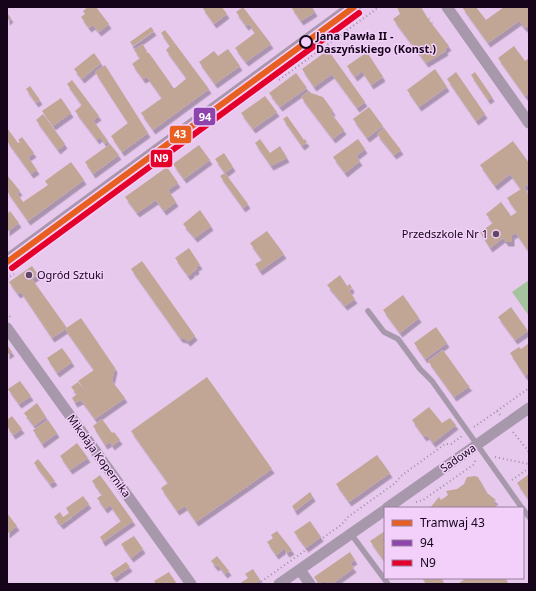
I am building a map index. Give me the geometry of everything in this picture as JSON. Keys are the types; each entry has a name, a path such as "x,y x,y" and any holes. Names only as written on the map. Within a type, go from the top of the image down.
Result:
{"main road":[{"path":"7,262 354,7"}],"street":[{"path":"448,7 529,123"},
{"name":"Mikołaja Kopernika","path":"7,328 191,584"},
{"name":"Sadowa","path":"389,507 477,444 510,428 528,412"},
{"name":"Sadowa","path":"279,584 384,510"},
{"path":"300,570 310,584"}],"lane":[{"path":"368,311 384,332 398,339 420,369 432,381 522,507"},
{"path":"351,534 384,579"}],"path":[{"path":"258,584 341,525 348,516 394,484 402,476 445,444 451,444 529,388"},
{"path":"497,411 529,452"},
{"path":"510,428 519,429"},
{"path":"508,437 510,428"},
{"path":"412,505 423,500 473,465 475,460 484,454 529,464"},
{"path":"506,485 529,468"}],"green space":[{"path":"529,280 529,316 512,292"}],"building":[{"path":"88,7 96,7 109,24 99,32 93,25 89,28 81,17 85,14 83,11"},
{"path":"202,7 222,7 227,14 214,24"},
{"path":"243,7 271,44 246,62 235,48 255,33 249,24 246,26 236,12"},
{"path":"291,7 312,7 315,12 301,21"},
{"path":"397,7 421,7 428,19 431,17 429,20 449,46 445,49 446,51 426,63 393,19 400,14"},
{"path":"462,7 476,7 486,20 504,7 529,7 529,25 525,28 519,21 488,43"},
{"path":"7,13 11,18 7,21"},
{"path":"151,27 154,31 133,46 130,42"},
{"path":"165,30 209,89 153,130 141,113 162,98 147,77 143,79 132,64 140,58 134,50 143,44 147,53 149,53 171,84 171,88 175,88 188,77 185,76 166,50 170,46 161,33"},
{"path":"514,46 525,61 529,58 529,94 525,96 498,58"},
{"path":"228,49 240,66 215,84 199,62 214,51 218,56"},
{"path":"328,50 365,102 357,108 332,74 314,87 302,69"},
{"path":"367,52 383,77 371,85 362,71 355,77 347,66"},
{"path":"94,53 101,63 82,79 74,69"},
{"path":"105,65 148,133 122,152 111,136 128,123 95,72"},
{"path":"435,69 447,87 419,107 407,90"},
{"path":"456,72 485,114 476,121 447,79"},
{"path":"475,72 492,97 488,100 471,75"},
{"path":"296,73 307,88 280,107 269,93"},
{"path":"72,80 99,116 93,120 108,141 105,144 100,137 97,140 75,111 82,105 67,84"},
{"path":"30,86 40,100 36,103 26,89"},
{"path":"309,91 323,97 333,111 331,113 344,130 333,139 301,97"},
{"path":"265,96 277,112 253,129 241,113"},
{"path":"61,98 71,113 53,126 42,111"},
{"path":"369,107 383,126 367,138 353,119"},
{"path":"43,114 65,144 58,150 36,120"},
{"path":"287,116 307,142 302,146 283,119"},
{"path":"7,128 18,143 20,142 18,140 22,137 34,153 28,157 37,170 31,174 7,141"},
{"path":"384,128 401,150 394,155 377,134"},
{"path":"260,139 270,153 280,146 287,158 271,166 255,143"},
{"path":"358,139 365,149 356,156 360,161 345,173 333,157"},
{"path":"513,141 529,163 529,184 524,187 529,195 529,252 516,233 512,235 512,242 506,242 503,238 490,248 480,232 493,223 486,214 501,202 511,216 517,212 507,198 521,189 510,174 495,186 480,165"},
{"path":"110,144 119,155 93,174 85,162"},
{"path":"199,145 210,160 184,179 173,164"},
{"path":"224,153 233,167 225,173 215,159"},
{"path":"71,162 84,180 28,221 7,191 7,175 20,191 17,193 23,202 48,185 45,181"},
{"path":"167,167 178,183 168,190 176,202 164,211 156,200 137,213 125,197"},
{"path":"225,173 248,204 243,208 220,176"},
{"path":"200,210 211,226 195,238 183,224"},
{"path":"10,211 19,223 7,232 7,214"},
{"path":"267,231 284,254 260,271 255,264 262,260 250,243"},
{"path":"189,248 200,265 196,267 197,269 194,272 193,270 188,276 175,258"},
{"path":"142,261 195,336 188,342 185,339 180,338 131,269"},
{"path":"32,266 38,275 32,279 67,328 52,338 21,292 18,294 9,282"},
{"path":"340,275 347,286 350,284 352,288 349,291 355,299 345,306 327,285"},
{"path":"403,295 419,318 400,333 383,310"},
{"path":"511,307 528,331 515,340 498,317"},
{"path":"81,318 115,368 112,381 125,398 95,419 81,400 75,403 72,398 77,394 71,387 78,382 88,394 78,381 94,370 65,329"},
{"path":"436,327 447,343 425,359 414,343"},
{"path":"529,343 529,372 525,376 510,353 519,347 521,349"},
{"path":"7,345 12,352 7,355"},
{"path":"62,348 72,362 57,373 47,358"},
{"path":"443,350 470,386 454,397 428,361"},
{"path":"207,377 272,469 196,522 185,506 177,511 161,488 168,483 131,431"},
{"path":"20,381 31,396 19,404 8,389"},
{"path":"37,403 46,417 34,426 24,413"},
{"path":"429,407 442,423 450,418 456,425 433,443 427,435 424,437 412,420"},
{"path":"12,416 22,429 13,435 7,426 7,420"},
{"path":"102,419 112,433 114,432 120,440 112,446 110,442 105,445 93,426"},
{"path":"48,420 57,433 42,444 33,430"},
{"path":"77,443 88,458 70,470 60,456"},
{"path":"377,455 390,473 349,502 336,484"},
{"path":"38,459 55,481 50,484 34,463"},
{"path":"529,474 529,500 517,483"},
{"path":"100,475 133,521 103,542 100,537 121,521 110,505 105,509 97,498 102,495 92,481"},
{"path":"467,477 478,477 487,493 496,500 493,502 497,507 431,507 439,497 441,500 448,495 446,491 457,489 464,484"},
{"path":"310,492 313,497 295,511 292,506"},
{"path":"83,496 89,504 61,525 54,517 60,512 63,517 69,513 66,508"},
{"path":"7,513 17,526 7,534"},
{"path":"310,521 321,537 306,548 294,532"},
{"path":"277,531 292,550 287,553 283,547 283,550 276,555 267,542 273,538 271,535"},
{"path":"384,532 384,561 370,541"},
{"path":"134,536 143,549 131,558 121,544"},
{"path":"350,552 355,560 350,563 354,568 332,584 328,584 325,581 319,584 314,577"},
{"path":"217,556 229,571 225,574 218,565 216,567 211,561"},
{"path":"126,562 130,567 114,578 110,573"},
{"path":"253,569 260,580 255,584 239,584 248,578 245,574"},
{"path":"169,572 177,584 156,584 154,581"},
{"path":"423,579 442,579 445,584 426,584"},
{"path":"465,579 506,579 509,584 458,584"}],"tram line":[{"name":"43","path":"7,262 354,7"}],"transit line":[{"name":"94","path":"7,262 354,7"},
{"name":"N9","path":"12,268 359,13"}],"place":[{"name":"Jana Pawła II - Daszyńskiego (Konst.)","path":"306,42"},
{"name":"Przedszkole Nr 1","path":"496,234"},
{"name":"Ogród Sztuki","path":"29,275"}]}
